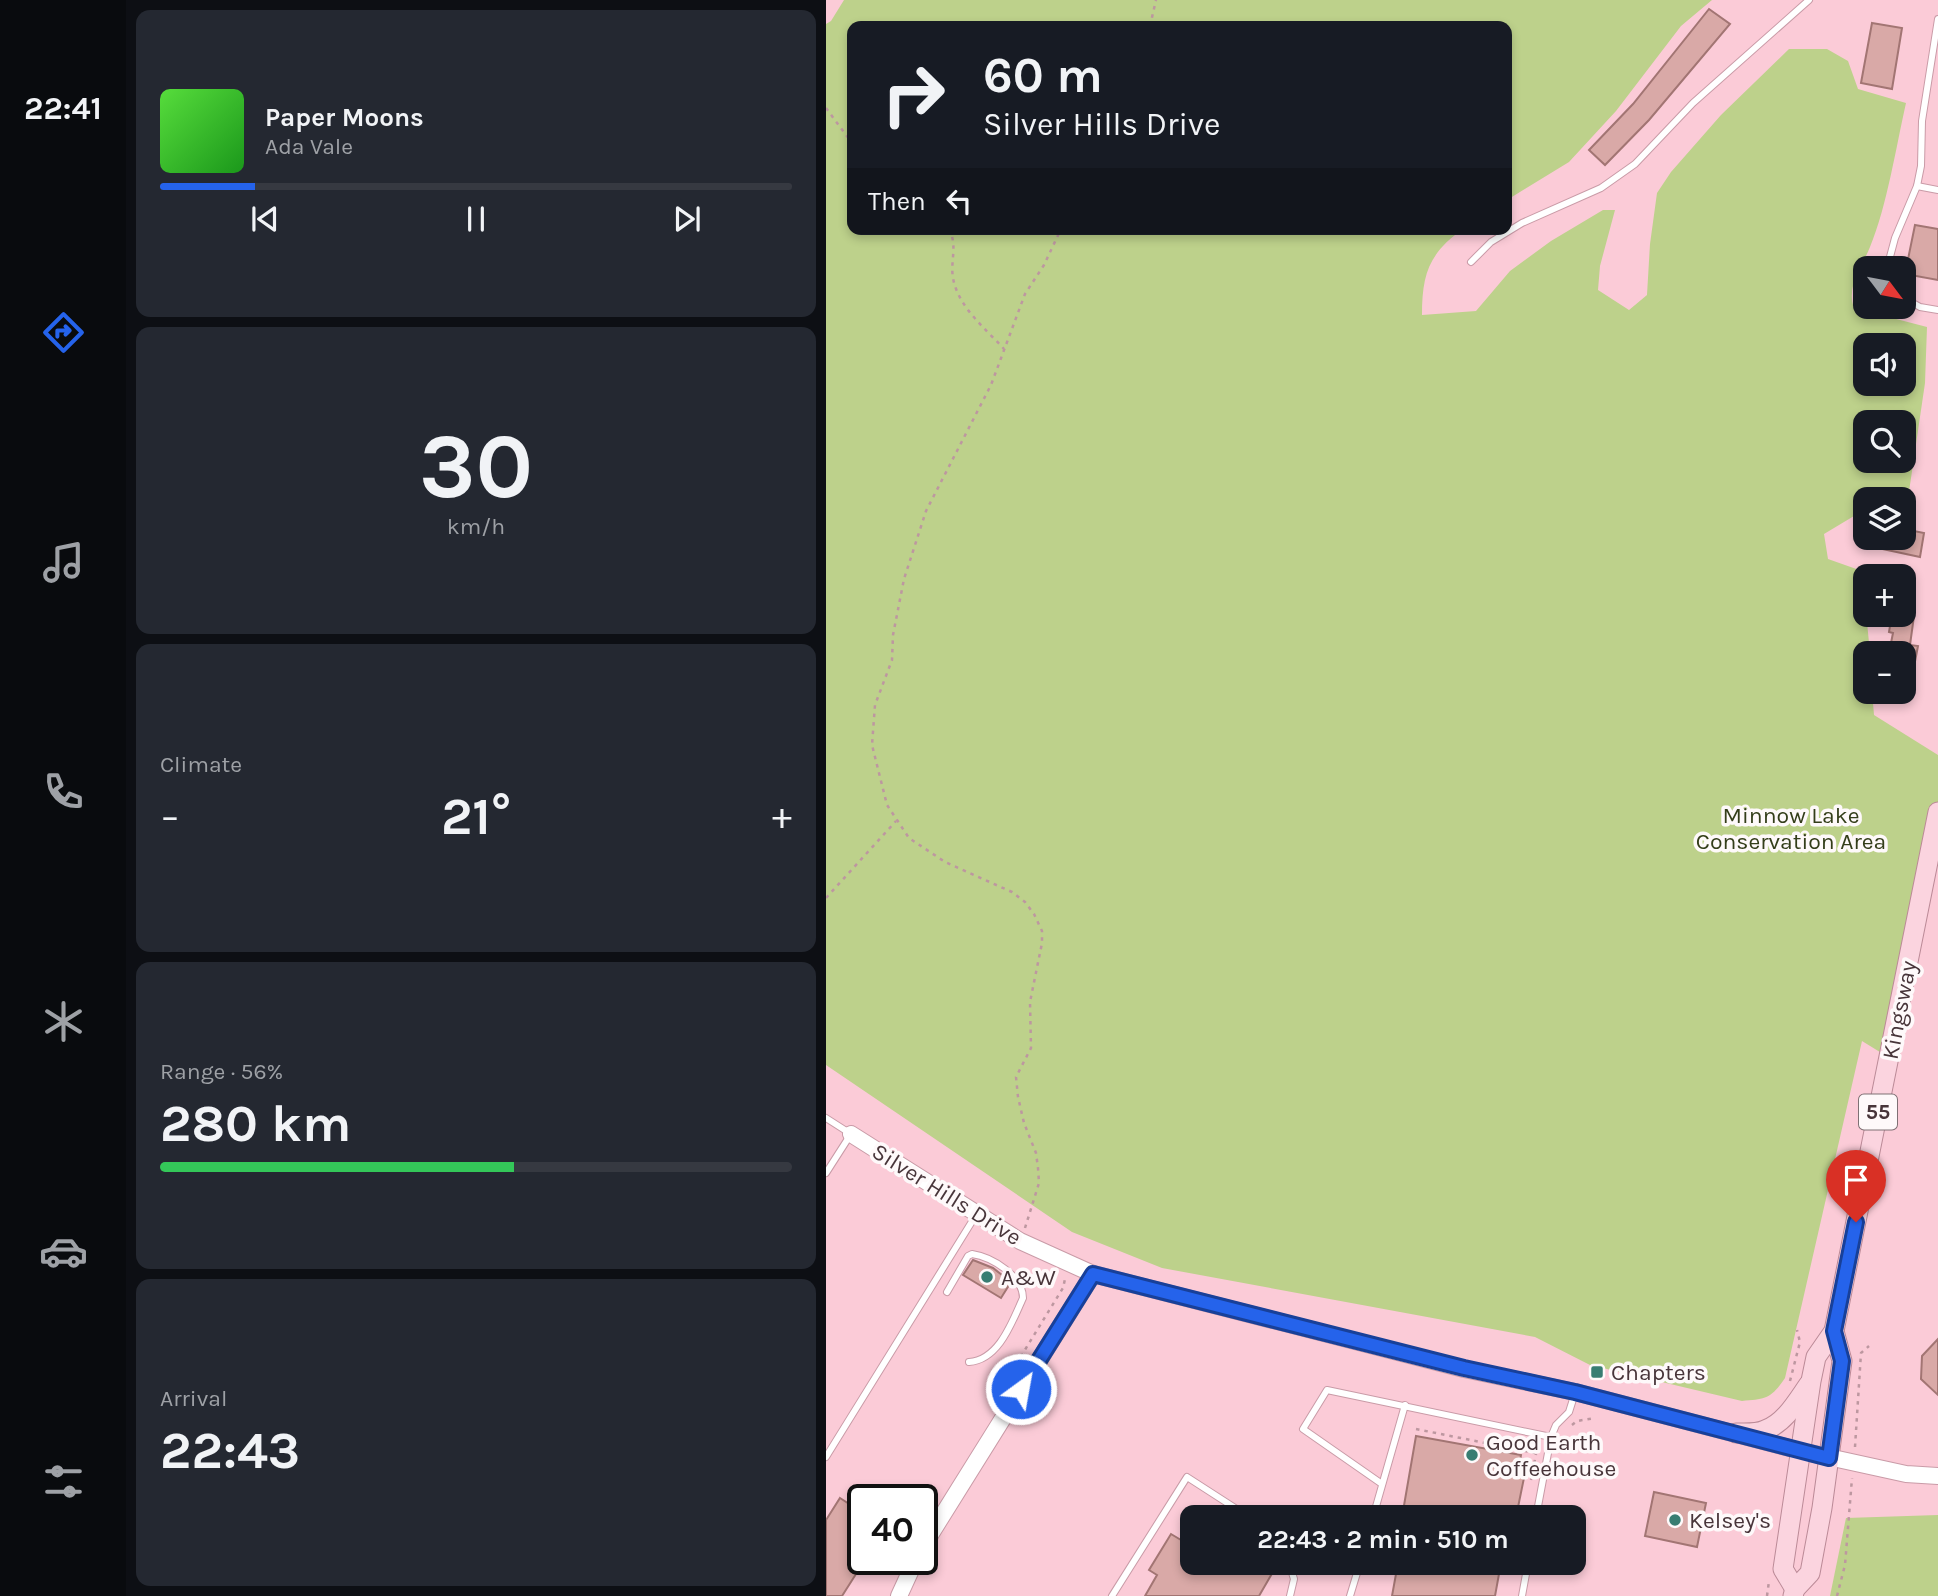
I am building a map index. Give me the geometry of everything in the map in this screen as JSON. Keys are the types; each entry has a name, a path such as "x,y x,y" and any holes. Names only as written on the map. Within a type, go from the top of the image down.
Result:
{"main road":[{"name":"Kingsway","path":"1834,1331 1842,1361 1829,1458 1810,1573 1794,1592 1783,1569 1811,1381 1816,1357 1834,1331 1938,812"},
{"path":"1736,1433 1764,1431 1774,1425 1791,1409 1811,1381"}],"street":[{"name":"Silver Hills Drive","path":"851,1135 1020,1241 1093,1274 1464,1368 1575,1392 1829,1458 1906,1474 1938,1476"},
{"path":"938,1522 1093,1274"},
{"path":"899,1596 909,1575"}],"lane":[{"path":"1512,229 1601,188 1634,164 1693,103 1809,0"},
{"path":"1890,256 1917,186 1921,166 1922,121 1938,19"},
{"path":"1917,186 1938,190"},
{"path":"1471,262 1491,242 1502,235"},
{"path":"1916,305 1938,310"},
{"path":"826,1118 851,1135 826,1174"},
{"path":"826,1457 976,1215"},
{"path":"947,1292 968,1256 972,1254 996,1263 1020,1283 1023,1290 1023,1298 995,1351 978,1362 969,1362"},
{"path":"1382,1485 1303,1429 1327,1390 1551,1437"},
{"path":"1538,1505 1551,1437 1556,1425 1569,1412 1575,1392"},
{"path":"1376,1505 1405,1405"},
{"path":"1112,1596 1187,1477 1230,1505"},
{"path":"1290,1596 1293,1575"},
{"path":"1350,1596 1356,1575"},
{"path":"1522,1596 1526,1575"}],"path":[{"path":"1151,21 1156,0"},
{"path":"826,108 847,136"},
{"path":"951,235 955,250 952,275 964,306 1004,349"},
{"path":"1020,1241 1039,1183 1036,1153 1024,1123 1016,1077 1031,1048 1030,1002 1042,931 1034,914 1018,897 945,862 909,838 887,805 872,745 875,705 892,660 893,635 904,579 926,511 991,385 1025,294 1044,265 1058,235"},
{"path":"826,898 896,821"},
{"path":"990,1407 1063,1288 1066,1276"},
{"path":"1416,1429 1535,1453"}],"green space":[{"name":"Minnow Lake Conservation Area","path":"844,0 1712,0 1681,26 1616,111 1569,162 1512,197 1512,21 847,21 847,235 1455,235 1442,247 1430,266 1424,288 1422,315 1476,311 1510,271 1551,241 1603,210 1615,210 1600,266 1598,290 1629,310 1647,295 1657,193 1671,172 1721,115 1789,49 1827,49 1848,61 1858,89 1906,103 1891,176 1870,247 1866,256 1853,256 1853,319 1896,319 1927,327 1925,383 1916,444 1916,410 1853,410 1853,473 1912,473 1910,487 1853,487 1853,517 1824,534 1828,559 1853,568 1853,627 1867,627 1869,641 1853,641 1853,704 1873,704 1874,715 1938,755 1938,808 1888,1057 1862,1041 1785,1378 1772,1394 1742,1401 1590,1365 1535,1337 1162,1268 1072,1232 826,1065 826,24 831,21"},
{"path":"1938,1515 1938,1596 1830,1596 1846,1518"}],"building":[{"path":"1709,9 1730,24 1649,120 1605,165 1589,150 1633,104"},
{"path":"1872,23 1902,28 1892,89 1861,83"},
{"path":"1915,225 1938,229 1938,280 1916,276 1916,256 1909,256"},
{"path":"1916,531 1924,533 1920,557 1887,550 1916,550"},
{"path":"1890,627 1912,627 1911,641 1891,641 1893,633 1889,632"},
{"name":"A&W","path":"973,1260 993,1268 1011,1282 1001,1298 963,1275"},
{"path":"1938,1339 1938,1395 1921,1379 1922,1356"},
{"path":"1416,1436 1521,1455 1518,1472 1525,1473 1518,1505 1404,1505"},
{"name":"Kelsey's","path":"1654,1492 1706,1503 1697,1547 1645,1536"},
{"path":"840,1498 847,1503 847,1575 855,1575 842,1596 826,1596 826,1520"},
{"path":"1171,1534 1180,1539 1180,1575 1271,1575 1259,1596 1145,1596 1157,1575 1149,1570"},
{"path":"1396,1575 1499,1575 1495,1596 1392,1596"}],"place":[{"name":"A&W","path":"987,1277"},
{"name":"Chapters","path":"1597,1372"},
{"name":"Good Earth Coffeehouse","path":"1472,1455"},
{"name":"Kelsey's","path":"1675,1520"}],"route":[{"path":"1021,1389 1093,1274 1464,1368 1575,1392 1829,1458 1842,1361 1834,1331 1856,1222"}]}
